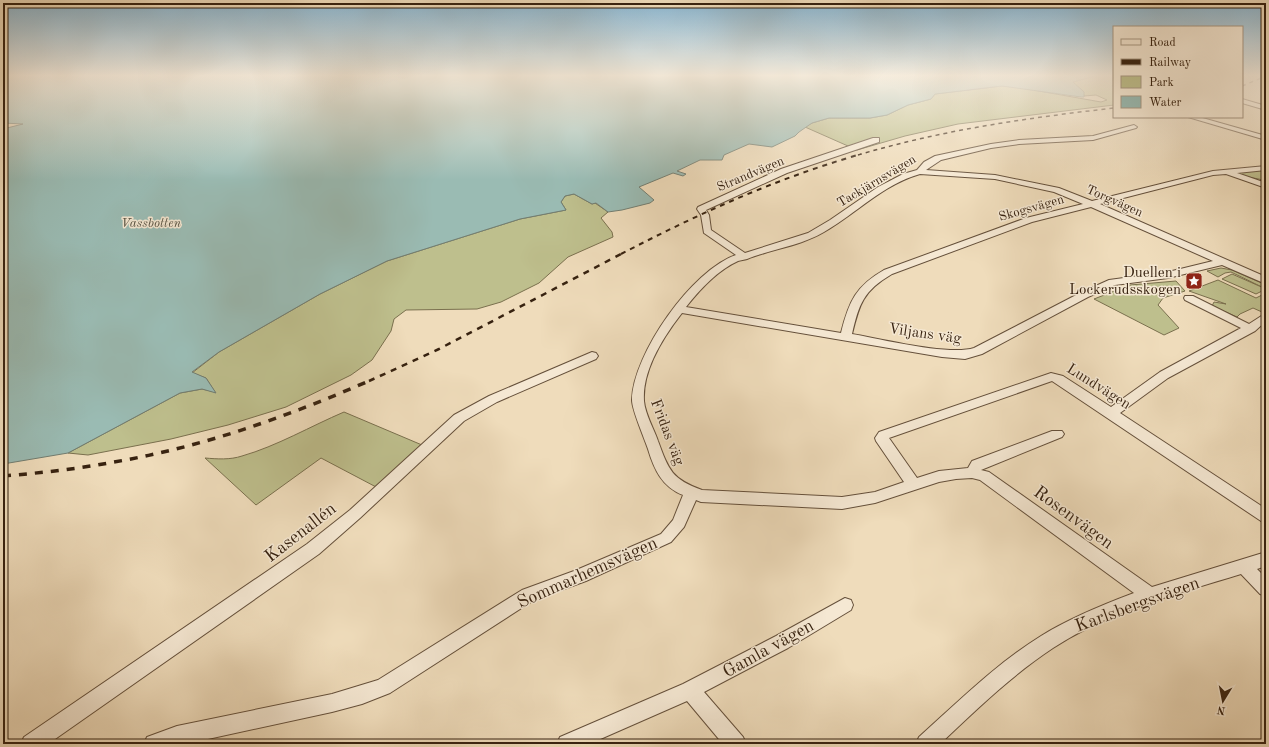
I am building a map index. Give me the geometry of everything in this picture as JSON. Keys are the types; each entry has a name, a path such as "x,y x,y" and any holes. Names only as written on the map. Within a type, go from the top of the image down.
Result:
{"street":[{"path":"1195,118 1266,138"},
{"name":"Tackjärnsvägen","path":"679,309 689,296 714,273 730,262 814,234 887,186 911,173 920,172 927,164 938,158 991,146 1019,142 1093,138 1134,127"},
{"name":"Strandvägen","path":"745,257 707,231 705,215 701,209 784,171 876,140"},
{"name":"Skogsvägen","path":"846,336 853,309 859,294 864,287 878,277 1009,226 1224,171 1266,168"},
{"path":"1224,171 1266,186"},
{"name":"Torgvägen","path":"920,172 971,175 1018,181 1056,190 1092,204 1222,262 1264,278"},
{"name":"Viljans väg","path":"679,309 958,355 971,353 1084,295 1113,282 1168,274 1222,262"},
{"path":"1189,298 1250,328"},
{"name":"Fridas väg","path":"679,309 648,360 641,375 637,394 638,402 660,465 666,475 678,487 691,493"},
{"path":"1112,413 1155,381 1250,328 1266,316"},
{"name":"Kasenallén","path":"31,744 308,553 459,418 488,402 592,356"},
{"name":"Lundvägen","path":"914,484 883,441 882,438 884,435 1051,377 1059,379 1112,413 1266,517"},
{"path":"691,493 701,496 842,503 870,500 914,484 961,473 972,473 977,465 1057,434"},
{"name":"Rosenvägen","path":"972,473 984,476 1151,596"},
{"name":"Sommarhemsvägen","path":"154,744 177,736 332,703 362,695 383,687 528,595 580,576 666,538 679,523 691,493"},
{"name":"Karlsbergsvägen","path":"926,744 1020,659 1067,630 1107,612 1151,596 1266,559"},
{"path":"1244,566 1266,589"},
{"name":"Gamla vägen","path":"567,744 690,690 782,642 845,604"},
{"path":"690,690 736,744"}],"green space":[{"path":"898,110 1074,110 958,124 905,136 857,150 805,127 812,123 829,118 870,118 887,115"},
{"path":"1266,170 1266,181 1241,175 1239,172"},
{"path":"574,194 592,204 595,203 608,212 601,218 612,232 613,237 568,257 539,283 501,302 477,309 406,310 394,319 391,331 372,360 351,375 286,407 228,425 171,439 88,455 68,453 180,393 202,389 215,392 206,378 192,373 219,352 320,294 387,261 520,219 566,210 561,202 565,196"},
{"path":"1221,268 1232,270 1266,285 1266,289 1231,272 1225,273 1218,277 1207,271"},
{"path":"1232,274 1266,289 1256,294 1222,279"},
{"path":"1218,280 1256,298 1266,293 1266,309 1262,312 1253,308 1237,317 1212,306 1214,302 1226,304 1189,291"},
{"path":"1176,281 1185,291 1163,298 1158,305 1179,328 1164,335 1094,299 1130,285"},
{"path":"344,412 422,445 378,488 321,458 256,505 205,458 233,458 255,452"}],"water":[{"name":"Vassbotten","path":"3,110 898,110 887,115 870,118 829,118 812,123 795,136 772,147 749,144 724,155 722,160 700,160 677,171 686,174 683,176 673,173 639,187 654,200 650,203 608,212 596,203 592,204 574,194 565,196 561,202 566,210 520,219 387,261 320,294 219,352 192,372 206,378 216,393 202,389 180,393 68,453 3,464 3,129 23,124 3,123"}],"railway":[{"path":"858,155 890,146 985,126 1099,110"},
{"path":"622,253 738,198 798,174 861,154"},
{"path":"369,381 439,349 622,253"},
{"path":"3,476 86,467 147,456 180,448 277,418 371,380"}],"place":[{"name":"Duellen i Lockerudsskogen","path":"1194,281"}]}
